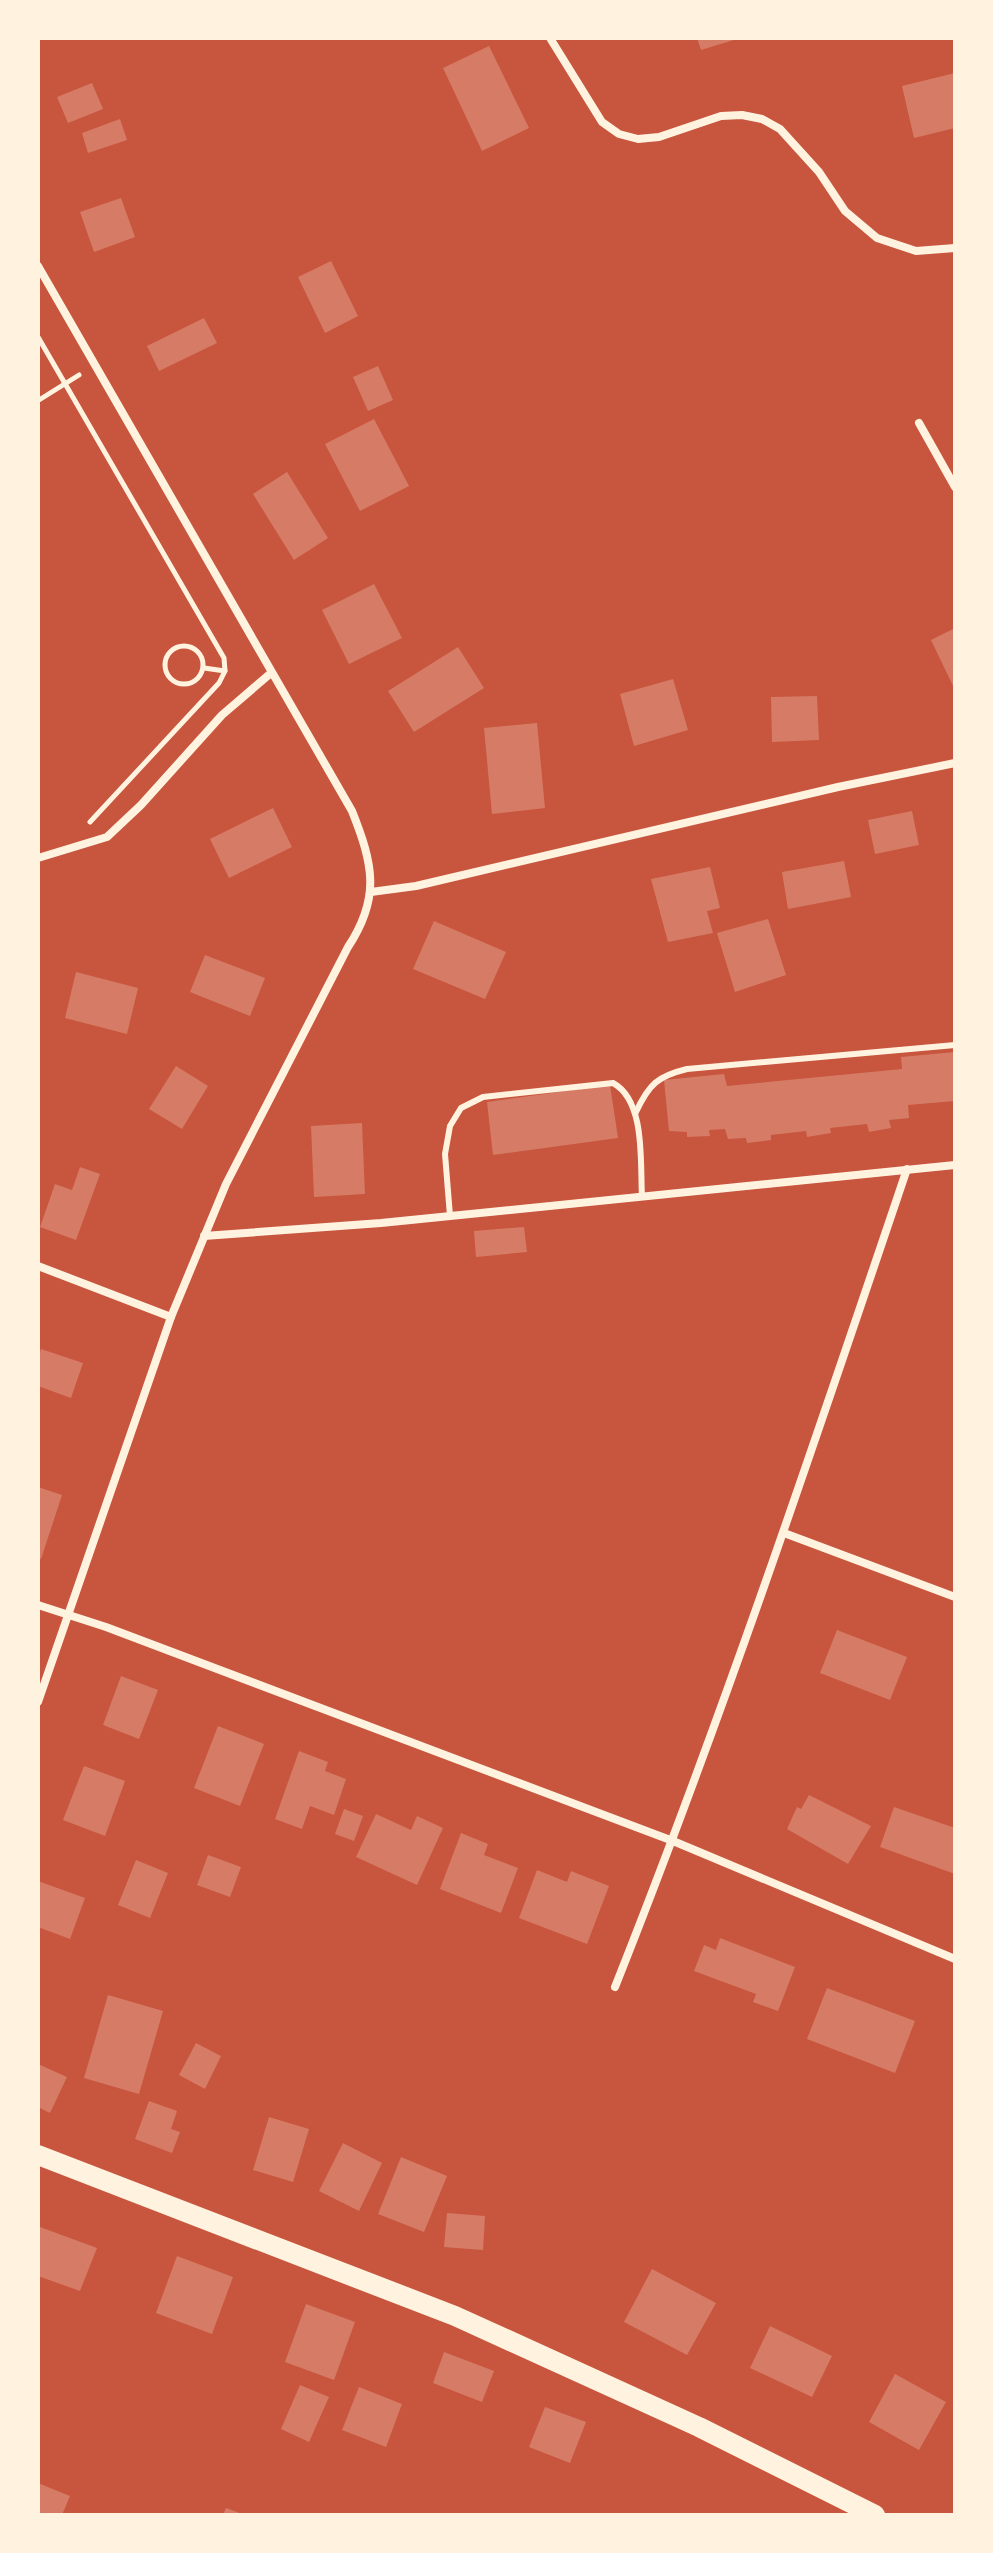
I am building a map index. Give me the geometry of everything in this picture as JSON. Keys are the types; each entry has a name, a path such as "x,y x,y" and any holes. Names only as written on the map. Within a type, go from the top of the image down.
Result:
{"main road":[{"path":"38,2155 455,2316 699,2427 875,2515"}],"street":[{"path":"550,38 602,122 619,134 638,139 659,137 721,116 742,115 762,119 780,129 819,172 845,211 877,238 916,251 955,248"},
{"path":"38,266 352,811 371,870 371,892 359,930 226,1184 171,1317 38,1702"},
{"path":"919,423 955,487"},
{"path":"38,858 107,837 141,805 222,715 271,673"},
{"path":"371,892 416,886 838,787 955,763"},
{"path":"204,1236 450,1216 955,1165"},
{"path":"615,1987 673,1841 784,1533 907,1169"},
{"path":"38,1266 171,1317"},
{"path":"784,1533 955,1597"},
{"path":"38,1605 106,1627 673,1841 955,1959"}],"lane":[{"path":"636,1112 647,1091 662,1075 687,1069 955,1045"},
{"path":"450,1216 445,1154 450,1126 461,1108 483,1097 613,1083 623,1089 636,1112 642,1197"}],"path":[{"path":"38,337 224,658 225,671 219,683 90,821 75,828"},
{"path":"39,400 95,366"},
{"path":"182,646 198,651 204,668 195,682 178,684 166,672 165,663 174,648 182,646"},
{"path":"204,668 225,671"}],"building":[{"path":"697,38 737,38 737,39 701,50"},
{"path":"489,46 529,128 482,151 443,68"},
{"path":"955,73 955,128 914,138 902,86"},
{"path":"92,83 103,109 68,123 57,97"},
{"path":"120,119 127,140 88,153 82,133"},
{"path":"121,198 135,237 94,252 80,212"},
{"path":"331,261 358,316 325,333 298,277"},
{"path":"204,318 217,343 159,371 147,346"},
{"path":"378,366 393,400 368,411 353,377"},
{"path":"374,419 409,486 360,511 325,444"},
{"path":"287,472 328,538 294,560 253,494"},
{"path":"374,584 402,638 349,664 322,610"},
{"path":"955,628 955,690 931,640"},
{"path":"458,647 484,688 414,732 388,691"},
{"path":"673,679 688,730 634,746 620,694"},
{"path":"817,696 819,740 772,742 771,697"},
{"path":"537,723 545,808 492,814 484,728"},
{"path":"273,808 292,847 229,878 210,839"},
{"path":"912,811 919,845 875,854 868,820"},
{"path":"844,861 851,897 788,909 782,872"},
{"path":"710,867 720,908 707,911 713,933 668,942 651,879"},
{"path":"768,919 786,975 735,992 717,933"},
{"path":"434,921 506,952 485,999 413,969"},
{"path":"205,955 265,978 250,1016 190,992"},
{"path":"76,972 138,988 127,1034 65,1018"},
{"path":"955,1052 955,1101 908,1105 909,1118 889,1120 891,1128 869,1132 867,1124 830,1128 831,1133 807,1137 806,1131 771,1135 771,1140 747,1143 746,1138 728,1139 725,1129 709,1130 710,1136 687,1137 687,1132 669,1131 664,1080 724,1074 727,1086 902,1069 901,1057"},
{"path":"176,1066 208,1086 182,1129 149,1109"},
{"path":"610,1085 618,1138 493,1155 487,1102"},
{"path":"362,1123 365,1194 314,1197 311,1126"},
{"path":"80,1167 100,1174 76,1240 40,1227 55,1184 72,1190"},
{"path":"524,1227 527,1252 476,1257 474,1231"},
{"path":"41,1349 83,1363 71,1398 38,1386"},
{"path":"38,1487 62,1495 41,1559 38,1558"},
{"path":"837,1630 907,1657 890,1700 820,1673"},
{"path":"121,1676 158,1690 139,1739 103,1725"},
{"path":"218,1726 264,1744 240,1806 194,1788"},
{"path":"299,1751 328,1762 325,1771 346,1779 334,1815 310,1806 302,1829 275,1819"},
{"path":"84,1766 125,1781 105,1836 63,1820"},
{"path":"809,1795 871,1826 848,1864 787,1829 797,1807 801,1809"},
{"path":"894,1807 955,1828 955,1874 880,1847"},
{"path":"344,1809 363,1816 354,1841 335,1834"},
{"path":"376,1814 411,1830 417,1816 443,1828 417,1885 356,1857"},
{"path":"461,1833 488,1844 484,1855 518,1868 501,1913 440,1889"},
{"path":"208,1855 241,1867 230,1897 197,1885"},
{"path":"136,1860 168,1873 150,1918 118,1905"},
{"path":"537,1870 567,1882 571,1871 609,1886 587,1944 519,1918"},
{"path":"38,1881 85,1898 70,1939 38,1927"},
{"path":"720,1938 795,1967 778,2011 753,2002 756,1994 694,1971 704,1945 716,1950"},
{"path":"827,1988 915,2021 895,2073 807,2039"},
{"path":"108,1995 163,2011 139,2094 84,2078"},
{"path":"196,2043 221,2056 205,2089 179,2075"},
{"path":"38,2064 67,2077 50,2113 38,2107"},
{"path":"149,2101 177,2111 171,2129 180,2132 172,2153 135,2139"},
{"path":"269,2117 309,2129 293,2182 253,2170"},
{"path":"343,2143 382,2163 359,2211 319,2191"},
{"path":"401,2157 447,2176 424,2232 378,2214"},
{"path":"447,2213 485,2216 483,2250 444,2247"},
{"path":"40,2227 97,2248 80,2291 38,2276"},
{"path":"177,2256 233,2277 212,2334 156,2313"},
{"path":"652,2269 716,2303 687,2355 624,2322"},
{"path":"306,2304 355,2322 334,2380 285,2362"},
{"path":"770,2326 832,2356 812,2397 750,2368"},
{"path":"444,2352 494,2371 482,2402 433,2383"},
{"path":"895,2374 946,2402 919,2450 869,2422"},
{"path":"300,2385 329,2397 309,2442 281,2429"},
{"path":"359,2387 402,2404 386,2447 342,2430"},
{"path":"545,2407 586,2422 570,2463 529,2447"},
{"path":"38,2483 70,2496 62,2515 38,2515"},
{"path":"226,2508 245,2515 223,2515"}]}
